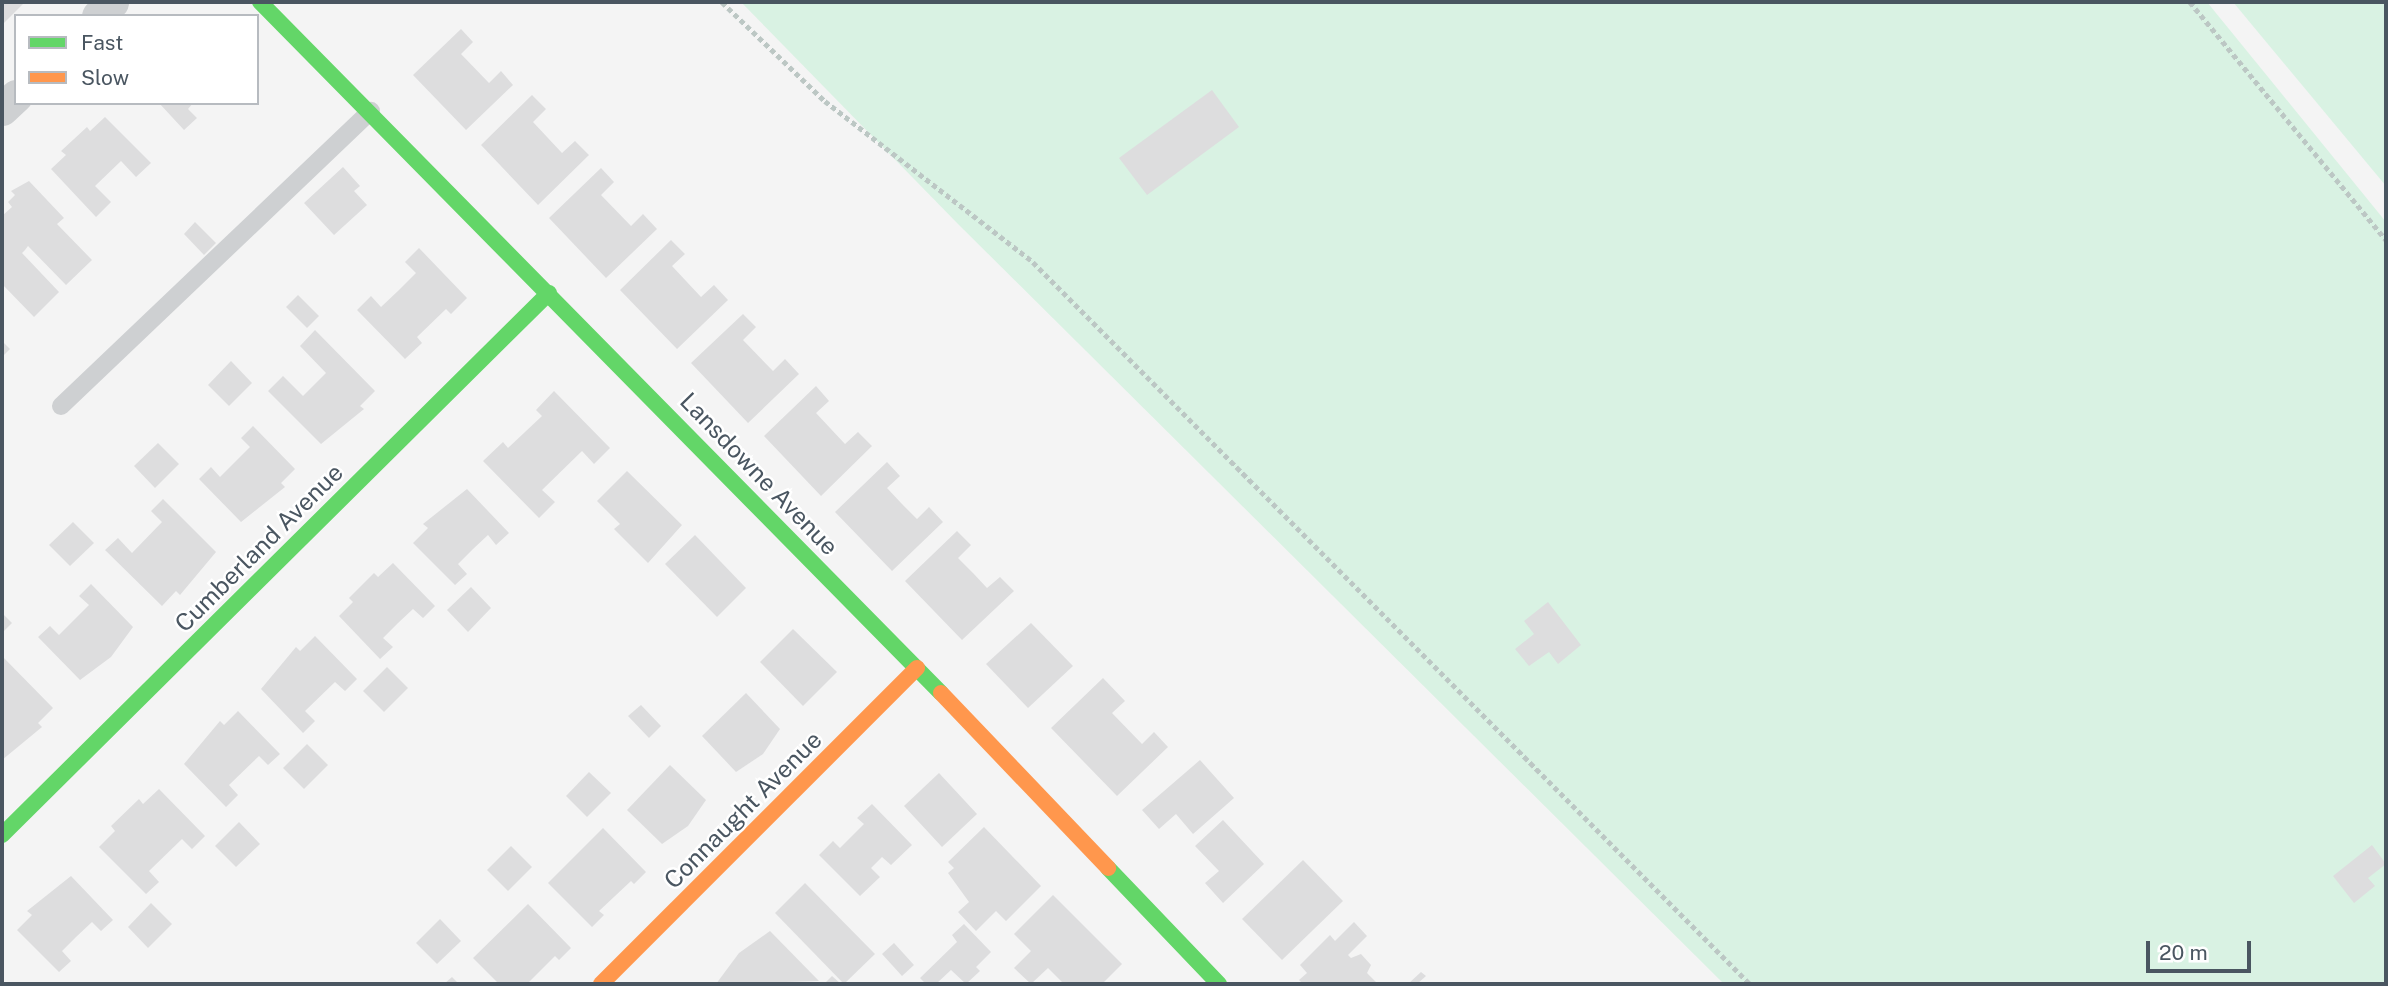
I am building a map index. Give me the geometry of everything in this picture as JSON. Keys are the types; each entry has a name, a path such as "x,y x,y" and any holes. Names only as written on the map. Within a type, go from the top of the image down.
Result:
{"street":[{"name":"Lansdowne Avenue","path":"260,2 917,668 1219,984"},
{"name":"Cumberland Avenue","path":"2,835 549,293"},
{"name":"Connaught Avenue","path":"601,984 917,668"}],"lane":[{"path":"61,406 370,111"}],"path":[{"path":"722,2 825,101 1033,262 1750,984"},
{"path":"2190,2 2386,240"}],"green space":[{"path":"741,2 2207,2 2386,222 2386,984 1724,984 959,225"},
{"path":"2233,2 2386,2 2386,186"}],"building":[{"path":"2,2 25,2 2,25"},
{"path":"461,29 473,42 461,54 489,83 501,71 513,85 466,130 413,75"},
{"path":"1212,90 1239,127 1147,195 1119,158"},
{"path":"532,95 546,109 533,122 562,153 575,141 589,155 538,205 481,145"},
{"path":"161,105 191,105 188,109 197,118 184,130"},
{"path":"105,117 151,163 136,177 121,161 95,186 111,202 96,217 51,169 66,155 61,151 87,127 90,131"},
{"path":"343,167 360,186 354,191 367,205 334,235 304,203"},
{"path":"601,168 614,182 601,195 631,226 643,214 657,229 606,278 549,218"},
{"path":"29,181 64,218 57,224 92,260 66,285 28,246 22,253 59,292 34,317 2,284 2,216 12,207 8,202 15,195 11,191"},
{"path":"195,222 216,243 204,255 184,234"},
{"path":"671,240 685,254 672,266 701,297 714,285 728,300 677,349 620,290"},
{"path":"419,248 467,298 451,314 446,309 417,337 422,343 405,359 357,310 371,296 381,307 416,273 405,262"},
{"path":"298,295 319,316 307,328 286,307"},
{"path":"743,314 756,327 743,340 773,371 785,359 799,374 748,423 691,363"},
{"path":"315,330 375,391 360,406 364,409 321,444 268,391 283,376 303,396 326,373 300,346"},
{"path":"2,341 10,349 2,357"},
{"path":"231,361 252,383 229,406 208,385"},
{"path":"816,386 829,401 816,413 845,444 858,432 872,446 821,496 764,436"},
{"path":"554,391 610,448 594,464 582,451 542,490 555,502 539,518 483,461 503,442 508,448 542,416 536,410"},
{"path":"253,426 295,469 281,483 285,487 241,522 199,479 211,467 220,477 250,447 241,438"},
{"path":"158,443 179,464 155,488 134,466"},
{"path":"887,462 900,476 887,488 917,519 929,507 943,522 892,571 835,512"},
{"path":"627,471 682,525 648,563 614,529 620,524 597,501"},
{"path":"467,489 509,533 496,545 488,535 473,549 458,564 467,574 455,585 413,543 428,528 423,524"},
{"path":"163,499 216,552 180,595 176,591 162,606 105,550 118,538 132,553 162,522 151,511"},
{"path":"73,522 94,543 70,566 49,545"},
{"path":"957,531 971,545 958,558 987,588 1000,577 1014,591 962,640 905,581"},
{"path":"695,535 746,588 717,617 665,564"},
{"path":"393,563 435,606 423,618 413,609 398,623 383,638 393,647 380,659 339,616 353,602 349,598 374,573 378,577"},
{"path":"91,584 133,627 111,657 80,680 38,637 50,626 59,635 89,605 79,596"},
{"path":"471,587 491,608 468,632 447,610"},
{"path":"1548,602 1581,645 1558,664 1549,652 1529,666 1515,649 1534,634 1524,621"},
{"path":"2,613 12,623 2,633"},
{"path":"1031,623 1073,666 1028,708 986,664"},
{"path":"793,629 837,672 803,706 760,662"},
{"path":"315,636 357,679 345,691 335,682 305,711 315,721 303,733 261,689 296,647 300,651"},
{"path":"2,656 53,708 38,723 42,727 2,760"},
{"path":"387,667 408,688 384,712 363,691"},
{"path":"1103,678 1125,701 1112,713 1142,744 1154,732 1168,747 1117,796 1051,728"},
{"path":"746,693 780,729 763,754 736,772 702,736"},
{"path":"641,705 661,726 649,738 628,716"},
{"path":"238,711 280,754 268,765 259,756 229,785 238,795 226,807 184,764 220,721 224,725"},
{"path":"307,744 328,765 304,789 283,768"},
{"path":"1200,760 1234,798 1193,834 1176,814 1159,829 1142,810"},
{"path":"670,765 706,800 688,826 662,844 627,810"},
{"path":"589,772 611,793 587,817 566,796"},
{"path":"939,773 977,814 942,847 904,806"},
{"path":"159,789 205,836 192,849 182,839 149,871 159,882 146,894 99,847 115,831 111,826 139,799 143,804"},
{"path":"872,804 912,845 891,865 882,857 871,868 880,877 860,896 819,855 833,841 840,848 864,824 857,818"},
{"path":"1223,820 1264,864 1223,903 1205,883 1219,871 1195,846"},
{"path":"239,822 260,844 236,867 215,846"},
{"path":"984,827 1041,886 1006,921 996,911 976,931 958,912 969,902 948,873 954,868 948,862"},
{"path":"603,828 646,872 634,884 631,881 599,911 604,915 592,927 548,883"},
{"path":"2372,845 2386,864 2368,878 2375,886 2354,903 2333,876"},
{"path":"511,846 532,867 508,891 487,870"},
{"path":"1303,860 1343,901 1282,960 1242,919"},
{"path":"71,876 113,920 101,931 92,922 76,937 62,951 71,961 59,972 17,930 32,915 27,911"},
{"path":"805,883 875,954 844,984 775,913"},
{"path":"1053,895 1122,964 1102,984 1064,984 1048,968 1031,984 1014,968 1031,951 1014,934"},
{"path":"151,903 172,924 148,948 128,927"},
{"path":"528,904 571,948 559,960 555,956 527,984 499,984 473,958"},
{"path":"440,919 461,941 437,964 416,943"},
{"path":"1354,922 1367,936 1348,955 1351,958 1361,954 1371,965 1367,973 1378,984 1303,984 1299,980 1307,973 1300,965 1330,935 1335,941"},
{"path":"964,924 991,952 976,967 980,971 966,984 951,970 936,984 926,984 920,978 957,942 952,935"},
{"path":"770,931 819,981 716,984 739,953"},
{"path":"894,943 914,965 902,976 882,954"},
{"path":"1421,972 1426,976 1417,984 1408,984"},
{"path":"832,976 841,984 824,984"},
{"path":"452,977 459,984 444,984"}],"traffic: fast":[{"path":"260,2 941,693"},
{"path":"2,835 549,293"},
{"path":"1108,868 1219,984"}],"traffic: slow":[{"path":"601,984 917,668"},
{"path":"941,693 1108,868"}]}
